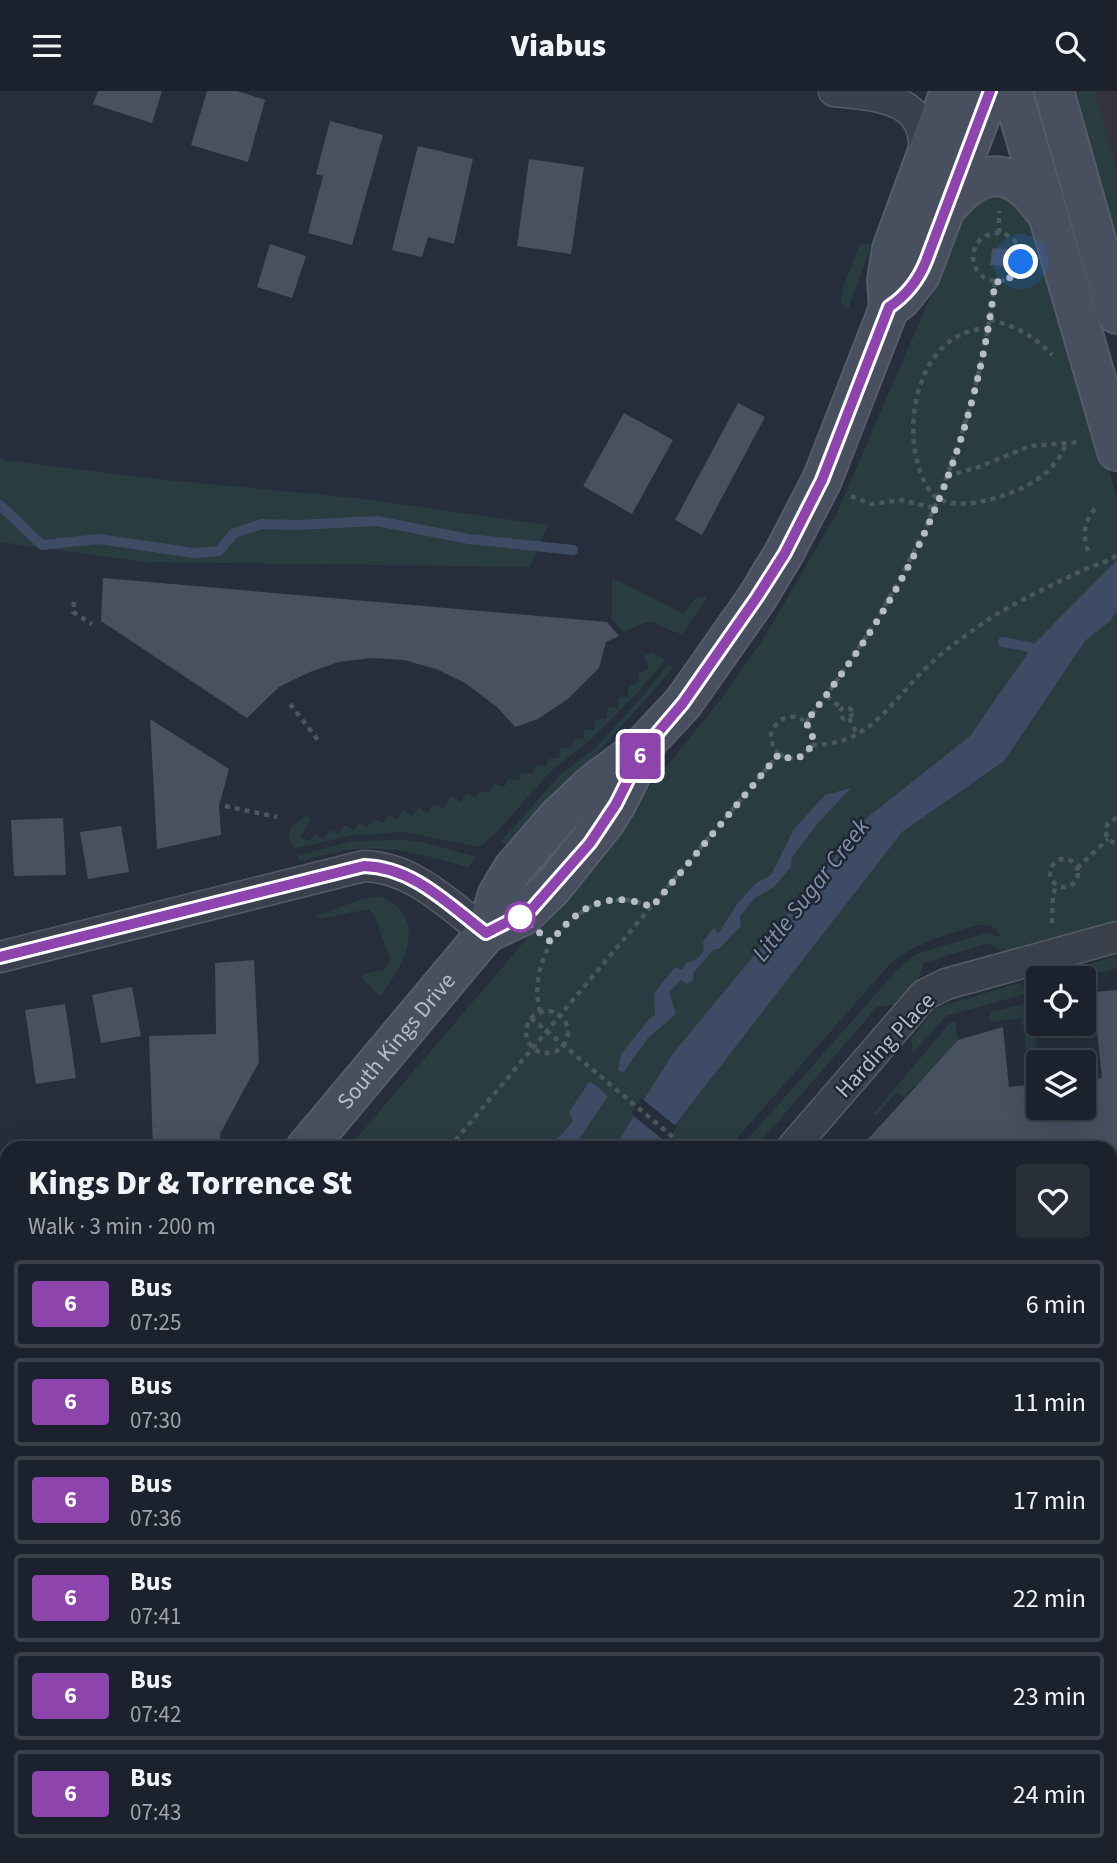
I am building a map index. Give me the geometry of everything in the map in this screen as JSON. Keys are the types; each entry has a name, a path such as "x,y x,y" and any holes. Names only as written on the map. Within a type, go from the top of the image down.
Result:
{"main road":[{"name":"South Kings Drive","path":"312,1141 486,933 496,901 507,879 558,817 593,784 641,748 683,703 785,553 827,469 889,307 887,280 892,249 950,91"},
{"name":"South Kings Drive","path":"889,307 901,299 920,275 990,91"},
{"path":"1012,91 1047,214 1099,446"},
{"path":"1054,91 1117,314"},
{"name":"South Kings Drive","path":"947,207 965,188 980,178 1000,176 1027,190 1047,214"}],"street":[{"path":"834,91 888,98 908,110 921,124 924,162"},
{"path":"0,957 364,866 381,866 416,880 486,933"},
{"name":"Harding Place","path":"798,1141 924,995 946,984 1117,937"}],"path":[{"path":"989,234 1004,234 1020,248 1021,262 1015,275 995,282 981,275 975,268 973,253 982,238 989,234"},
{"path":"806,722 891,598 918,546 947,476 968,415 989,328 995,282"},
{"path":"990,320 1013,327 1036,339 1058,362"},
{"path":"989,328 967,330 950,340 929,367 917,392 912,425 916,459 922,477 938,499 979,502 1017,491 1036,481 1051,468 1066,444"},
{"path":"947,476 979,467 1030,446 1099,446"},
{"path":"847,493 871,504 902,500 934,508"},
{"path":"1088,551 1085,526 1097,507"},
{"path":"812,745 838,743 858,734 884,715 942,653 977,627 1025,598 1117,555"},
{"path":"74,602 74,612 92,624"},
{"path":"827,695 842,709 842,717 849,718"},
{"path":"290,704 318,740"},
{"path":"842,709 851,709 849,718 858,734"},
{"path":"791,716 806,722 812,731 809,751 797,759 779,754 771,741 771,734 777,722 791,716"},
{"path":"455,1141 779,754"},
{"path":"225,806 277,817"},
{"path":"1117,818 1111,820 1106,827 1108,839 1117,845"},
{"path":"1077,868 1108,839"},
{"path":"1069,860 1077,868 1078,874 1074,882 1066,887 1057,885 1050,874 1056,862 1069,860"},
{"path":"1052,923 1053,894 1057,885"},
{"path":"572,919 597,903 615,899 639,902 652,907"},
{"path":"540,1012 539,969 546,951 563,927"},
{"path":"549,1011 560,1016 568,1028 564,1045 547,1053 534,1048 527,1037 526,1030 531,1018 540,1012 549,1011"},
{"path":"531,1018 678,1141"}],"shaded area":[{"path":"1076,91 1117,91 1117,242"},
{"path":"1077,91 1095,91 1117,172 1117,237"},
{"path":"987,193 1012,197 1039,231 1117,498 1117,922 1009,956 1006,950 1002,951 988,943 924,963 918,980 894,1005 877,1007 761,1141 746,1141 897,970 916,954 986,933 1000,937 996,928 978,925 942,936 921,944 889,965 737,1141 354,1141 529,936 722,698 763,639 836,515 966,215"},
{"path":"860,244 872,244 848,309 841,302 843,288"},
{"path":"0,456 3,460 146,478 356,498 548,525 530,567 145,562 0,542"},
{"path":"612,578 684,614 695,598 707,598 682,634 650,622 624,632 612,620"},
{"path":"651,652 665,660 638,692 589,741 551,771 496,833 480,847 403,832 353,835 294,849 289,838 291,827 307,815 311,819 300,837 309,841 315,834 323,839 330,830 338,834 345,825 354,830 359,823 367,827 374,819 383,823 389,815 397,820 403,810 412,816 418,807 428,813 434,804 443,809 451,796 461,802 466,793 475,798 480,791 489,793 494,784 504,787 509,778 518,781 522,772 533,774 536,764 546,766 549,759 559,758 561,748 571,748 574,739 583,739 585,730 594,730 596,720 606,718 608,707 618,708 619,697 628,697 629,686 639,682 638,674 649,669 644,656"},
{"path":"668,664 672,667 671,671 511,849 501,841 559,776 596,747 644,695"},
{"path":"352,841 423,842 476,857 468,867 412,853 369,848 347,850 300,861 297,856"},
{"path":"380,896 396,906 405,917 409,929 404,957 380,997 361,977 383,970 390,961 376,918 369,909 321,919 315,916 363,899"},
{"path":"1117,956 1117,968 1096,974 1096,966 1081,966"},
{"path":"1019,983 1026,987 1026,994 946,1016 913,1053 911,1038 935,1010"},
{"path":"1026,1003 1026,1036 1035,1036 1036,1050 1026,1050 1022,1018 991,1022 989,1018 992,1012"},
{"path":"955,1021 958,1040 918,1086 915,1085 904,1098 897,1092 876,1116 873,1114 950,1023"}],"water":[{"name":"Little Sugar Creek","path":"1117,560 1117,611 1110,621 1085,641 1004,761 902,832 662,1141 618,1141 671,1056 868,817 970,736 1035,643"},
{"path":"851,788 818,823 792,857 791,867 774,887 755,898 740,916 741,926 719,949 714,949 693,973 693,980 687,984 681,980 669,992 676,1014 648,1038 623,1073 618,1070 621,1054 655,1015 654,993 675,967 682,970 686,963 696,960 704,951 703,942 714,927 718,934 737,904 756,883 771,875 794,829 825,795"},
{"path":"590,1081 608,1096 578,1141 552,1141 573,1121 569,1112"}],"pier":[{"path":"641,1098 677,1127 665,1141 631,1114"}],"building":[{"path":"98,91 162,91 152,123 93,104"},
{"path":"207,91 237,91 265,100 248,162 191,145"},
{"path":"330,121 383,135 352,245 308,233 323,176 316,174"},
{"path":"418,146 473,159 454,244 428,237 422,257 392,250"},
{"path":"529,159 584,167 571,254 517,246"},
{"path":"270,244 306,256 292,298 257,287"},
{"path":"992,248 1008,249 1008,266 990,265"},
{"path":"738,403 765,417 702,535 675,520"},
{"path":"624,413 673,440 632,514 583,486"},
{"path":"103,578 607,622 619,636 606,642 599,668 568,699 538,719 515,727 497,707 465,683 436,669 404,660 371,658 339,662 279,687 247,718 101,621"},
{"path":"150,719 229,769 219,806 221,835 157,849"},
{"path":"63,818 66,875 14,876 11,820"},
{"path":"121,826 129,872 88,879 80,832"},
{"path":"254,960 259,1062 220,1134 220,1141 153,1141 149,1036 216,1034 215,963"},
{"path":"132,987 141,1036 101,1043 92,995"},
{"path":"1117,990 1117,1141 866,1141 958,1040 1003,1027 1009,1087 1026,1085 1026,1120 1096,1120 1096,1079 1102,1078 1096,992"},
{"path":"65,1004 76,1078 36,1084 25,1010"}],"waterway":[{"path":"0,505 42,545 99,539 194,553 219,551 234,533 262,524 377,521 469,539 573,550"},
{"path":"1003,642 1029,647 1042,654"}],"bus line":[{"name":"6","path":"0,957 364,866 381,866 416,880 486,933 531,910 590,843 616,804 643,750 683,703 785,553 832,458 889,307 901,299 920,275 990,91"}],"route":[{"path":"520,917 551,942 563,927 581,912 605,900 624,899 652,907 779,754 784,758 797,759 809,751 813,738 806,722 853,659 891,598 918,546 947,476 968,415 982,363 995,282 1015,275 1021,262"}]}
